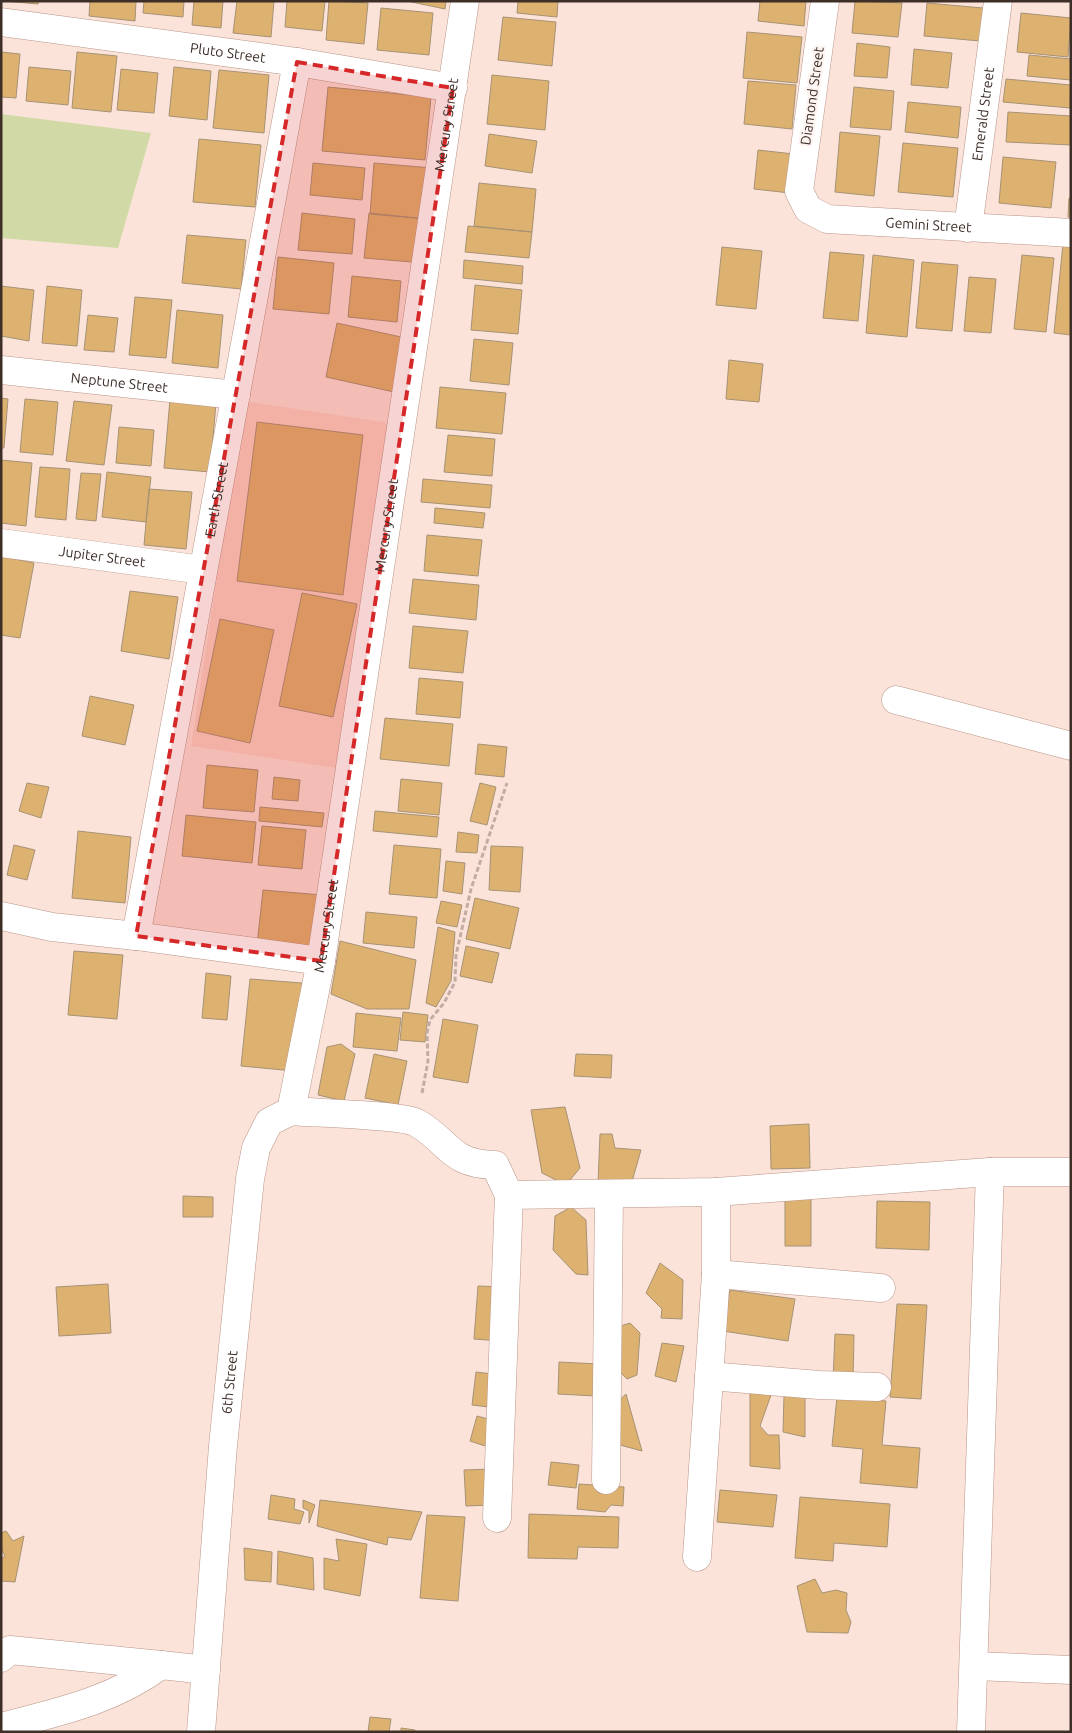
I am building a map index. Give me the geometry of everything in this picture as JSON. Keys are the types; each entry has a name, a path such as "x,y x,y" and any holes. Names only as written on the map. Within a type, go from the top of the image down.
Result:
{"street":[{"name":"Mercury Street","path":"291,1111 321,961 465,1"},
{"name":"Diamond Street","path":"800,191 825,1"},
{"name":"Emerald Street","path":"968,228 998,1"},
{"name":"Pluto Street","path":"1,22 297,62 453,88"},
{"name":"Earth Street","path":"136,936 297,62"},
{"name":"Gemini Street","path":"800,191 808,209 827,219 1071,232"},
{"name":"Neptune Street","path":"1,370 236,395"},
{"name":"Jupiter Street","path":"1,543 203,570"},
{"path":"896,700 1071,746"},
{"path":"1,916 52,927 136,936 321,961"},
{"path":"291,1111 416,1122 453,1153 474,1164 495,1165 509,1195 497,1518"},
{"name":"6th Street","path":"201,1732 223,1446 250,1179 256,1148 269,1122 291,1111"},
{"path":"509,1195 716,1192 990,1172 1071,1172"},
{"path":"971,1732 990,1172"},
{"path":"697,1557 716,1274 716,1192"},
{"path":"606,1480 609,1194"},
{"path":"716,1274 881,1288"},
{"path":"709,1376 818,1385 876,1387"},
{"path":"1,1658 10,1650 206,1670"},
{"path":"1,1727 112,1695 161,1666"},
{"path":"974,1666 1071,1670"}],"path":[{"path":"416,1122 428,1061 427,1034 430,1020 444,1003 455,982 456,955 471,889 507,783"}],"highlighted area":[{"path":"297,62 453,88 321,961 136,936"}],"shaded area":[{"path":"244,401 389,423 336,768 191,746"}],"green space":[{"path":"1,114 151,133 118,248 1,238"}],"building":[{"path":"4,1 39,1 38,4"},
{"path":"90,1 136,1 135,21 89,16"},
{"path":"144,1 184,1 183,17 143,13"},
{"path":"194,1 223,1 221,28 192,25"},
{"path":"237,1 274,1 271,37 233,33"},
{"path":"287,1 325,1 322,31 285,27"},
{"path":"329,1 368,3 364,44 326,40"},
{"path":"407,1 446,1 445,9"},
{"path":"518,1 558,1 557,17 517,13"},
{"path":"760,1 806,1 804,26 758,21"},
{"path":"855,1 902,3 898,37 852,33"},
{"path":"927,3 983,8 980,41 924,36"},
{"path":"381,8 433,13 429,55 377,50"},
{"path":"1021,13 1071,18 1068,57 1017,52"},
{"path":"503,17 556,22 552,66 498,60"},
{"path":"747,32 802,37 797,83 743,78"},
{"path":"857,43 890,47 887,78 854,76"},
{"path":"914,49 952,53 948,88 911,85"},
{"path":"1,52 20,54 16,98 1,97"},
{"path":"77,52 117,56 111,112 72,108"},
{"path":"1029,55 1071,59 1071,80 1027,76"},
{"path":"29,67 71,71 68,105 26,101"},
{"path":"174,67 211,71 207,120 169,116"},
{"path":"121,69 158,73 154,113 117,110"},
{"path":"219,70 269,75 264,133 213,128"},
{"path":"492,75 549,81 545,130 487,124"},
{"path":"1006,79 1071,85 1070,108 1003,102"},
{"path":"748,81 796,85 792,129 744,124"},
{"path":"328,87 431,97 425,160 322,151"},
{"path":"854,87 894,91 891,130 850,127"},
{"path":"908,102 961,107 958,138 905,132"},
{"path":"1008,112 1071,116 1071,145 1006,142"},
{"path":"840,132 880,136 874,196 835,192"},
{"path":"489,134 537,141 532,173 485,166"},
{"path":"199,139 261,145 255,207 193,202"},
{"path":"903,143 958,148 953,197 898,192"},
{"path":"758,150 794,154 790,193 754,189"},
{"path":"1003,157 1056,162 1051,208 999,203"},
{"path":"313,163 365,168 362,200 310,195"},
{"path":"374,163 432,168 427,219 370,214"},
{"path":"479,183 536,189 532,232 474,226"},
{"path":"1069,198 1071,198 1071,217 1068,217"},
{"path":"302,213 355,219 352,254 298,250"},
{"path":"369,213 427,219 423,263 364,258"},
{"path":"468,226 532,232 529,258 465,252"},
{"path":"187,235 246,240 241,289 182,283"},
{"path":"1063,244 1071,245 1071,335 1054,333"},
{"path":"722,247 762,251 756,309 716,305"},
{"path":"830,252 864,255 858,321 823,318"},
{"path":"873,255 914,260 907,337 866,333"},
{"path":"1022,255 1054,258 1046,332 1014,329"},
{"path":"278,257 334,263 329,314 273,309"},
{"path":"464,260 523,266 522,284 463,278"},
{"path":"922,262 958,265 952,331 916,328"},
{"path":"352,276 401,281 397,322 348,317"},
{"path":"969,277 996,279 991,333 964,331"},
{"path":"475,285 522,290 518,334 471,330"},
{"path":"1,286 34,290 29,341 1,336"},
{"path":"47,286 82,290 77,346 42,343"},
{"path":"135,297 172,300 166,358 129,355"},
{"path":"177,310 223,315 218,368 172,363"},
{"path":"88,315 118,318 114,352 84,350"},
{"path":"337,323 415,340 403,394 326,377"},
{"path":"474,339 513,343 509,385 470,381"},
{"path":"729,360 763,364 759,402 726,399"},
{"path":"440,387 506,393 502,434 436,428"},
{"path":"1,398 8,399 4,448 1,448"},
{"path":"25,399 58,402 53,455 20,452"},
{"path":"170,399 216,403 210,472 164,468"},
{"path":"74,401 112,405 104,465 66,461"},
{"path":"257,422 363,435 343,595 237,581"},
{"path":"119,427 154,430 151,466 116,463"},
{"path":"448,435 495,439 492,476 444,472"},
{"path":"1,460 32,463 26,526 1,523"},
{"path":"40,467 70,469 66,520 35,517"},
{"path":"107,472 151,477 146,522 102,517"},
{"path":"81,473 101,474 96,521 76,519"},
{"path":"423,479 492,485 490,508 421,502"},
{"path":"149,489 192,492 186,549 144,545"},
{"path":"435,508 485,513 483,528 434,523"},
{"path":"427,535 482,540 478,576 424,571"},
{"path":"1,556 34,563 20,638 1,635"},
{"path":"413,579 479,585 476,620 409,613"},
{"path":"130,591 178,597 169,659 121,651"},
{"path":"302,593 357,604 333,717 279,706"},
{"path":"220,619 274,630 250,743 197,731"},
{"path":"413,626 468,631 463,673 409,668"},
{"path":"419,678 463,682 460,718 416,714"},
{"path":"90,696 134,705 125,745 82,736"},
{"path":"385,718 453,724 449,766 380,759"},
{"path":"478,744 507,747 504,777 475,774"},
{"path":"207,765 258,770 254,812 203,808"},
{"path":"274,777 300,780 298,801 272,799"},
{"path":"401,779 442,783 439,815 398,811"},
{"path":"27,783 49,787 41,818 19,811"},
{"path":"480,783 496,787 487,825 470,821"},
{"path":"260,807 324,813 322,827 259,821"},
{"path":"375,811 439,817 437,837 373,831"},
{"path":"186,815 256,822 252,863 182,856"},
{"path":"262,826 306,830 302,869 258,865"},
{"path":"78,831 131,837 125,903 72,898"},
{"path":"458,832 479,835 477,853 456,852"},
{"path":"14,845 35,850 27,880 7,875"},
{"path":"394,845 441,849 437,898 389,894"},
{"path":"491,846 523,847 520,892 489,890"},
{"path":"446,861 465,863 462,894 443,891"},
{"path":"263,890 322,895 317,950 257,945"},
{"path":"475,898 519,908 510,949 466,939"},
{"path":"441,901 462,905 457,927 436,923"},
{"path":"366,912 417,917 414,948 363,943"},
{"path":"438,927 455,932 451,981 436,1007 426,1003"},
{"path":"340,941 416,960 409,1009 367,1009 331,994"},
{"path":"466,946 499,953 492,983 460,976"},
{"path":"74,951 123,955 117,1019 68,1015"},
{"path":"206,973 231,976 227,1020 202,1018"},
{"path":"250,979 302,983 294,1071 241,1066"},
{"path":"403,1012 428,1015 425,1042 400,1040"},
{"path":"356,1013 401,1018 397,1051 353,1047"},
{"path":"443,1019 478,1025 468,1083 433,1077"},
{"path":"341,1044 355,1054 344,1101 318,1095 327,1047"},
{"path":"374,1054 407,1061 398,1105 365,1098"},
{"path":"576,1054 612,1055 611,1078 574,1076"},
{"path":"565,1107 580,1168 566,1185 542,1173 531,1110"},
{"path":"809,1124 810,1168 771,1169 770,1126"},
{"path":"600,1134 612,1134 615,1148 641,1150 631,1185 598,1184"},
{"path":"183,1196 213,1197 213,1217 183,1217"},
{"path":"785,1196 811,1197 811,1246 785,1246"},
{"path":"877,1201 930,1202 929,1250 876,1248"},
{"path":"571,1207 586,1220 588,1275 576,1274 553,1250 555,1216"},
{"path":"660,1263 683,1280 682,1319 661,1318 662,1309 646,1293"},
{"path":"108,1284 111,1333 59,1336 56,1287"},
{"path":"478,1286 505,1287 501,1341 474,1339"},
{"path":"730,1290 795,1299 788,1341 723,1331"},
{"path":"897,1304 927,1305 921,1399 890,1397"},
{"path":"630,1323 640,1333 637,1375 627,1379 614,1366 611,1329"},
{"path":"835,1334 854,1335 853,1381 833,1381"},
{"path":"662,1343 684,1346 676,1382 655,1376"},
{"path":"559,1362 598,1364 596,1396 558,1394"},
{"path":"476,1372 501,1375 497,1408 472,1405"},
{"path":"756,1384 771,1395 760,1426 768,1435 779,1435 780,1469 750,1466 750,1392"},
{"path":"805,1393 805,1437 783,1432 784,1395"},
{"path":"626,1394 642,1451 609,1442 611,1408"},
{"path":"837,1397 886,1401 882,1445 920,1448 917,1488 860,1483 863,1449 832,1446"},
{"path":"477,1416 492,1420 485,1446 470,1441"},
{"path":"551,1462 579,1465 576,1488 548,1485"},
{"path":"492,1469 493,1505 466,1506 464,1470"},
{"path":"579,1484 624,1487 623,1506 611,1505 605,1512 577,1509"},
{"path":"720,1490 777,1495 773,1527 717,1522"},
{"path":"271,1495 295,1499 294,1509 304,1512 300,1524 268,1519"},
{"path":"800,1497 890,1504 887,1547 834,1543 833,1561 795,1558"},
{"path":"303,1500 315,1505 309,1523 309,1511 303,1508"},
{"path":"320,1500 422,1512 411,1540 388,1537 387,1545 317,1526"},
{"path":"529,1514 619,1517 618,1548 578,1547 577,1559 528,1558"},
{"path":"427,1515 465,1517 458,1601 420,1598"},
{"path":"6,1531 13,1541 24,1536 15,1582 1,1581 1,1559 5,1556 1,1548 1,1533"},
{"path":"336,1539 367,1544 360,1596 324,1589 324,1558 339,1561"},
{"path":"244,1548 272,1552 271,1582 245,1580"},
{"path":"278,1551 313,1558 314,1590 277,1584"},
{"path":"815,1579 822,1593 836,1590 847,1593 846,1610 851,1622 848,1633 807,1632 797,1586"},
{"path":"370,1717 391,1719 389,1732 368,1732"},
{"path":"401,1728 415,1730 415,1732 401,1732"}]}
